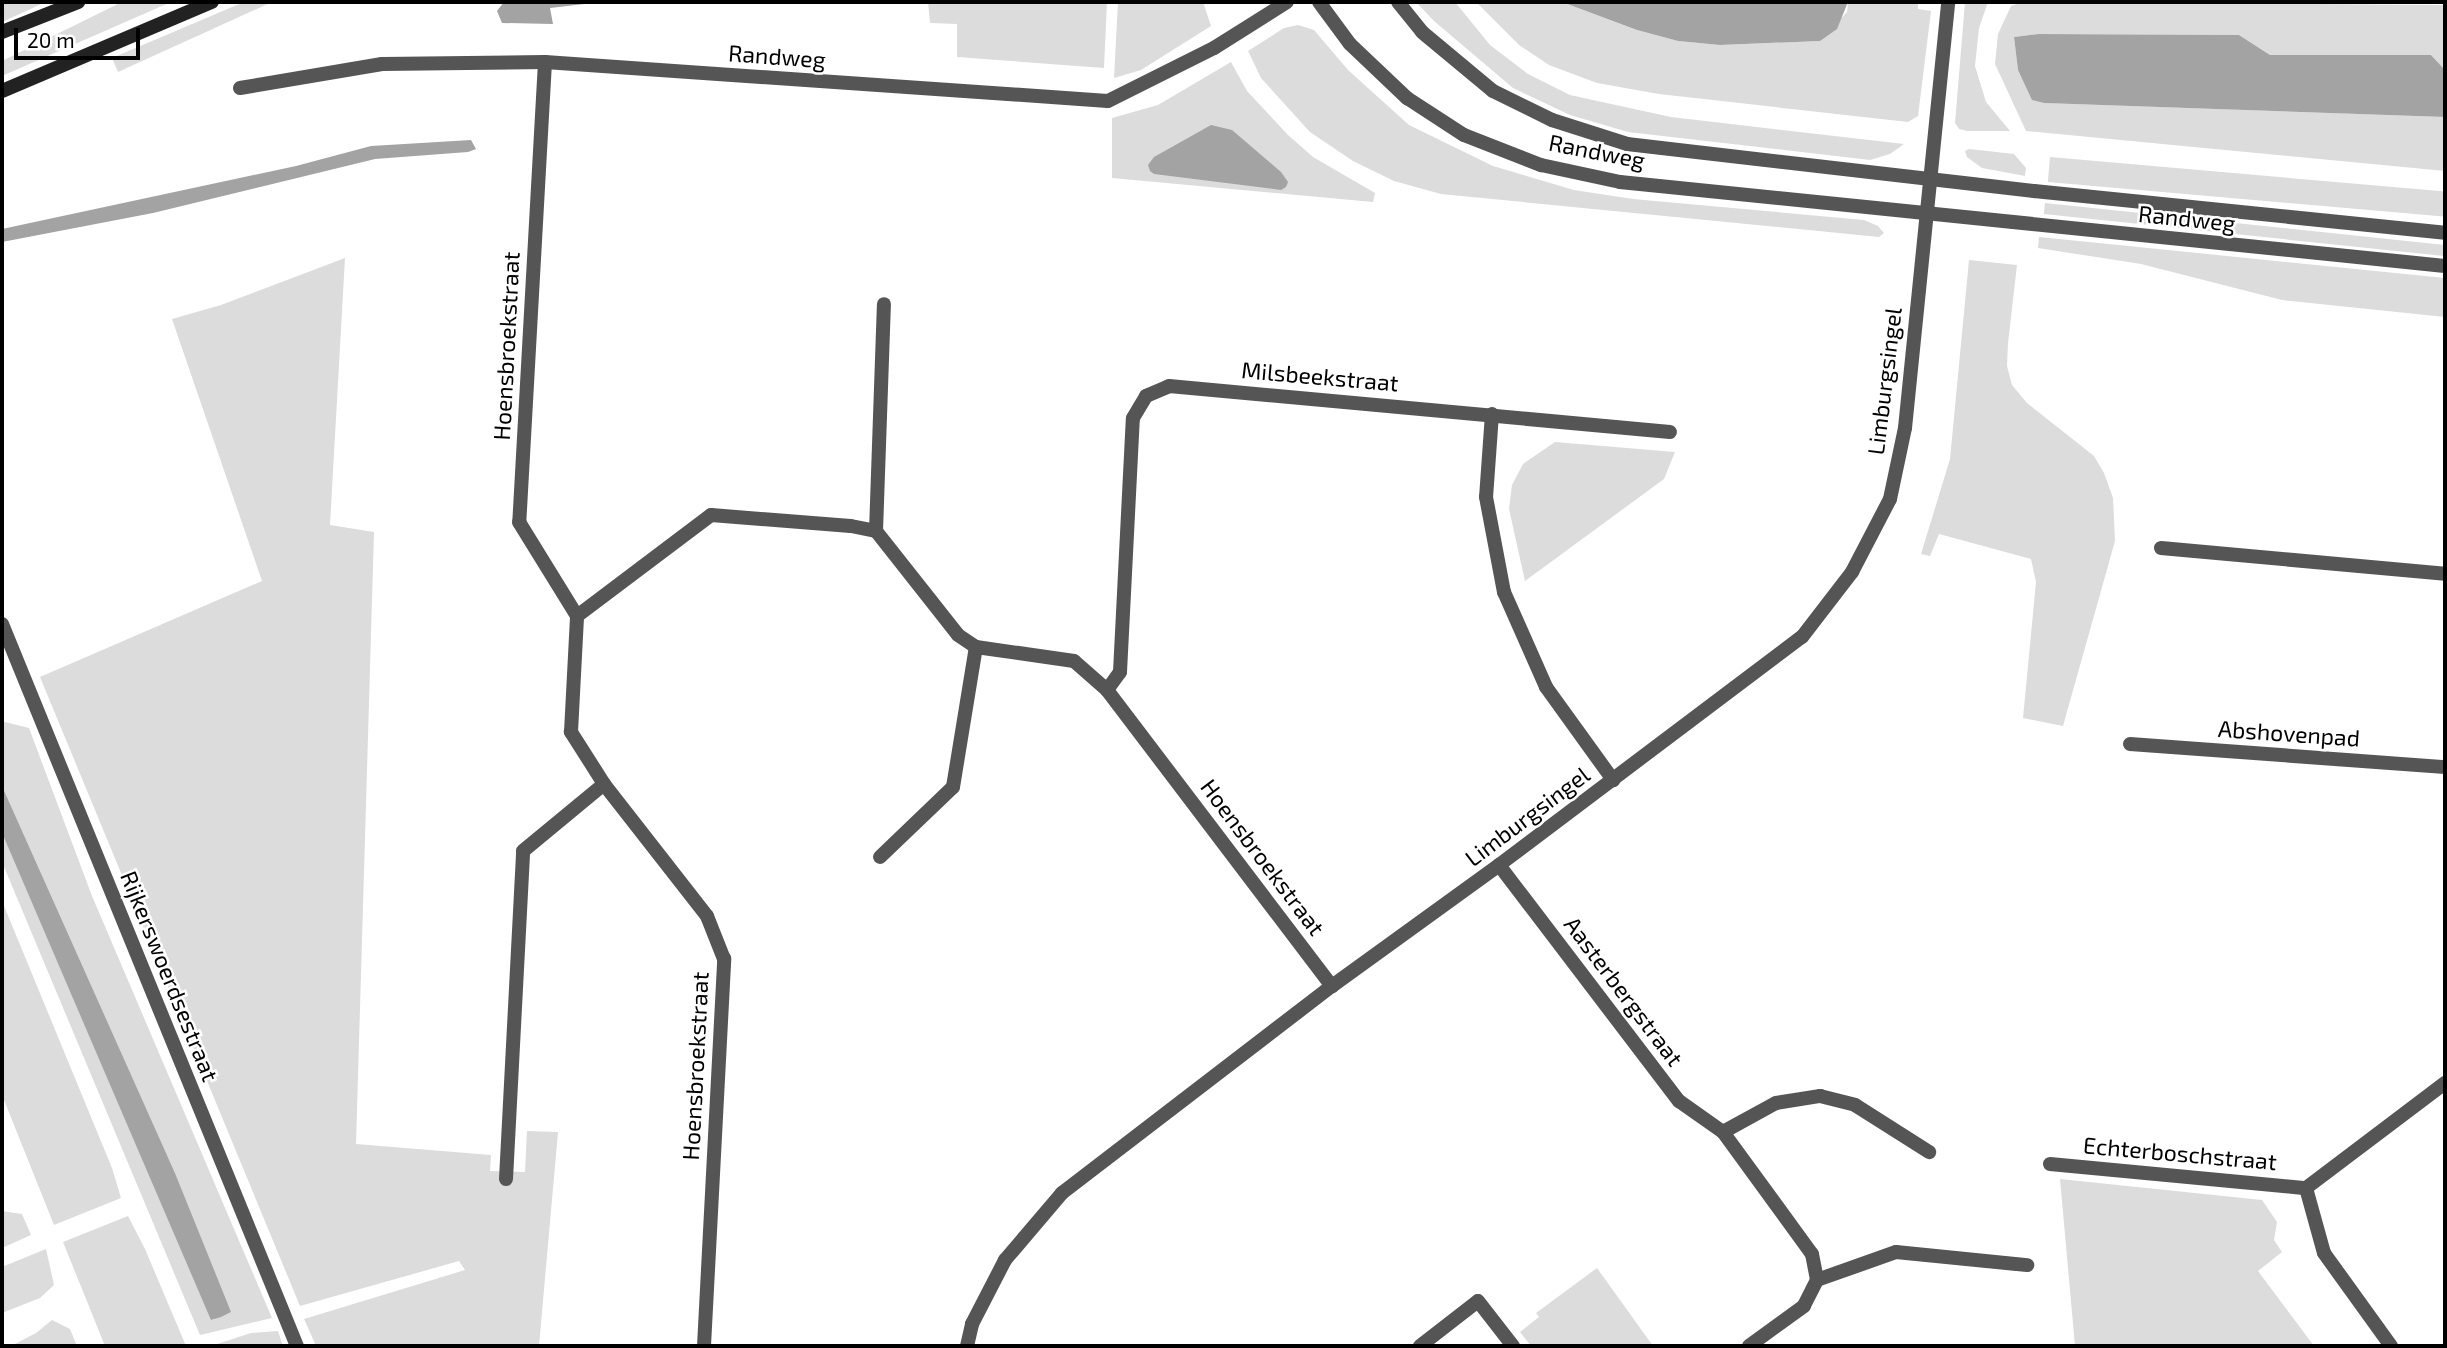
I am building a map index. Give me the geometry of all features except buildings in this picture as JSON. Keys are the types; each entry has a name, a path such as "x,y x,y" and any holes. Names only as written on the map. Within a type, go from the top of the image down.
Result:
{"main road":[{"path":"2,32 78,2"},
{"path":"2,91 212,2"}],"street":[{"name":"Randweg","path":"240,88 382,65 545,62 1108,101 1214,48 1287,2"},
{"name":"Randweg","path":"1319,2 1350,44 1407,97 1464,135 1541,165 1620,182 2445,267"},
{"name":"Randweg","path":"1398,2 1422,32 1493,92 1552,120 1628,144 1928,179 2445,233"},
{"path":"1925,213 1948,2"},
{"name":"Hoensbroekstraat","path":"545,62 519,522 577,616 572,732 604,784 707,916 724,959 704,1346"},
{"name":"Limburgsingel","path":"967,1346 972,1324 1005,1260 1062,1193 1332,986 1500,865 1802,636 1852,572 1890,499 1905,428 1925,213"},
{"path":"880,857 953,787 976,647 958,635 876,531 884,304"},
{"name":"Milsbeekstraat","path":"1107,690 1120,672 1124,635 1133,418 1146,396 1169,386 1670,432"},
{"path":"1492,414 1486,497 1504,592 1546,687 1613,780"},
{"path":"577,616 712,516 851,526 876,531"},
{"path":"2161,548 2445,574"},
{"name":"Rijkerswoerdsestraat","path":"2,624 297,1346"},
{"name":"Hoensbroekstraat","path":"976,647 1074,661 1107,690 1332,986"},
{"name":"Abshovenpad","path":"2130,744 2445,767"},
{"path":"506,1179 523,851 604,784"},
{"name":"Aasterbergstraat","path":"1500,865 1679,1101 1723,1132 1812,1254 1817,1280"},
{"name":"Echterboschstraat","path":"2050,1164 2306,1188 2445,1083"},
{"path":"1723,1132 1776,1103 1820,1096 1855,1105 1929,1152"},
{"name":"Echterboschstraat","path":"2306,1188 2324,1253 2391,1346"},
{"path":"1749,1346 1804,1306 1817,1280 1896,1252 2027,1265"},
{"path":"1420,1346 1478,1301 1513,1346"}],"shaded area":[{"path":"4,2 46,2 2,22"},
{"path":"122,2 171,2 2,76 2,61"},
{"path":"244,2 272,2 118,72 112,58"},
{"path":"504,2 602,2 550,8 553,24 502,23 497,11"},
{"path":"928,2 1107,2 1104,68 957,57 957,24 930,23"},
{"path":"1118,2 1203,2 1211,26 1141,70 1114,78"},
{"path":"1416,2 1455,2 1490,45 1528,74 1570,95 1671,117 1904,144 1890,154 1870,160 1628,132 1570,115 1513,88 1434,21"},
{"path":"1476,2 1562,2 1637,30 1678,41 1720,45 1820,41 1847,12 1848,2 1918,2 1918,9 1931,11 1918,116 1908,122 1659,94 1597,83 1549,65 1519,45"},
{"path":"1562,2 1848,2 1837,29 1820,41 1720,45 1678,41 1637,30"},
{"path":"1965,2 1988,2 1979,28 1975,66 1986,102 2010,131 1967,131 1959,129 1955,123"},
{"path":"2022,2 2445,5 2445,70 2431,55 2270,55 2239,35 2039,34 2014,37 2018,70 2033,100 2044,103 2445,117 2445,171 2026,131 1995,64 1998,34 2011,6"},
{"path":"1298,25 1314,30 1348,70 1409,125 1493,166 1574,190 1633,199 1864,220 1878,226 1884,233 1879,237 1441,194 1394,181 1353,161 1310,132 1261,78 1248,51 1284,28"},
{"path":"2039,34 2239,35 2270,55 2431,55 2445,70 2445,117 2044,103 2032,100 2018,70 2014,37"},
{"path":"1231,62 1247,91 1288,135 1313,157 1375,193 1373,202 1112,178 1112,118 1158,105"},
{"path":"1211,125 1232,130 1281,172 1288,182 1286,187 1281,190 1154,174 1150,171 1148,165 1154,157"},
{"path":"471,140 476,149 468,152 375,159 153,213 2,242 2,229 296,166 371,146"},
{"path":"1969,149 2014,154 2026,168 2025,176 1982,168 1967,157 1965,151"},
{"path":"2050,157 2445,192 2443,217 2048,182"},
{"path":"2045,203 2445,245 2444,256 2044,214"},
{"path":"2039,237 2445,278 2445,317 2282,300 2141,264 2038,248"},
{"path":"345,258 330,525 374,532 356,1144 491,1155 490,1171 525,1172 527,1131 558,1132 539,1346 316,1346 304,1319 465,1270 459,1261 300,1306 40,677 262,581 172,319 221,305"},
{"path":"1969,260 2017,265 2007,366 2012,385 2027,403 2094,456 2104,473 2113,498 2115,541 2063,726 2023,718 2036,582 2031,559 1939,534 1930,556 1921,554 1950,459"},
{"path":"1555,442 1675,452 1664,479 1525,581 1509,509 1512,485 1523,464"},
{"path":"2,723 29,728 92,896 272,1318 200,1335 2,862 2,833 212,1320 230,1312 175,1173 2,786"},
{"path":"2,786 175,1173 231,1312 221,1317 211,1320 2,833"},
{"path":"2,901 112,1168 121,1198 54,1225 2,1095"},
{"path":"2060,1179 2262,1200 2277,1222 2274,1240 2282,1252 2258,1271 2314,1346 2075,1346"},
{"path":"2,1211 22,1214 31,1235 2,1248"},
{"path":"128,1216 186,1346 105,1346 63,1242"},
{"path":"46,1249 54,1285 40,1298 2,1313 2,1267"},
{"path":"1597,1268 1653,1346 1531,1346 1520,1332 1539,1317 1536,1313"},
{"path":"52,1320 70,1329 77,1346 11,1346 36,1333"},
{"path":"278,1331 283,1346 211,1346 251,1333"}]}
